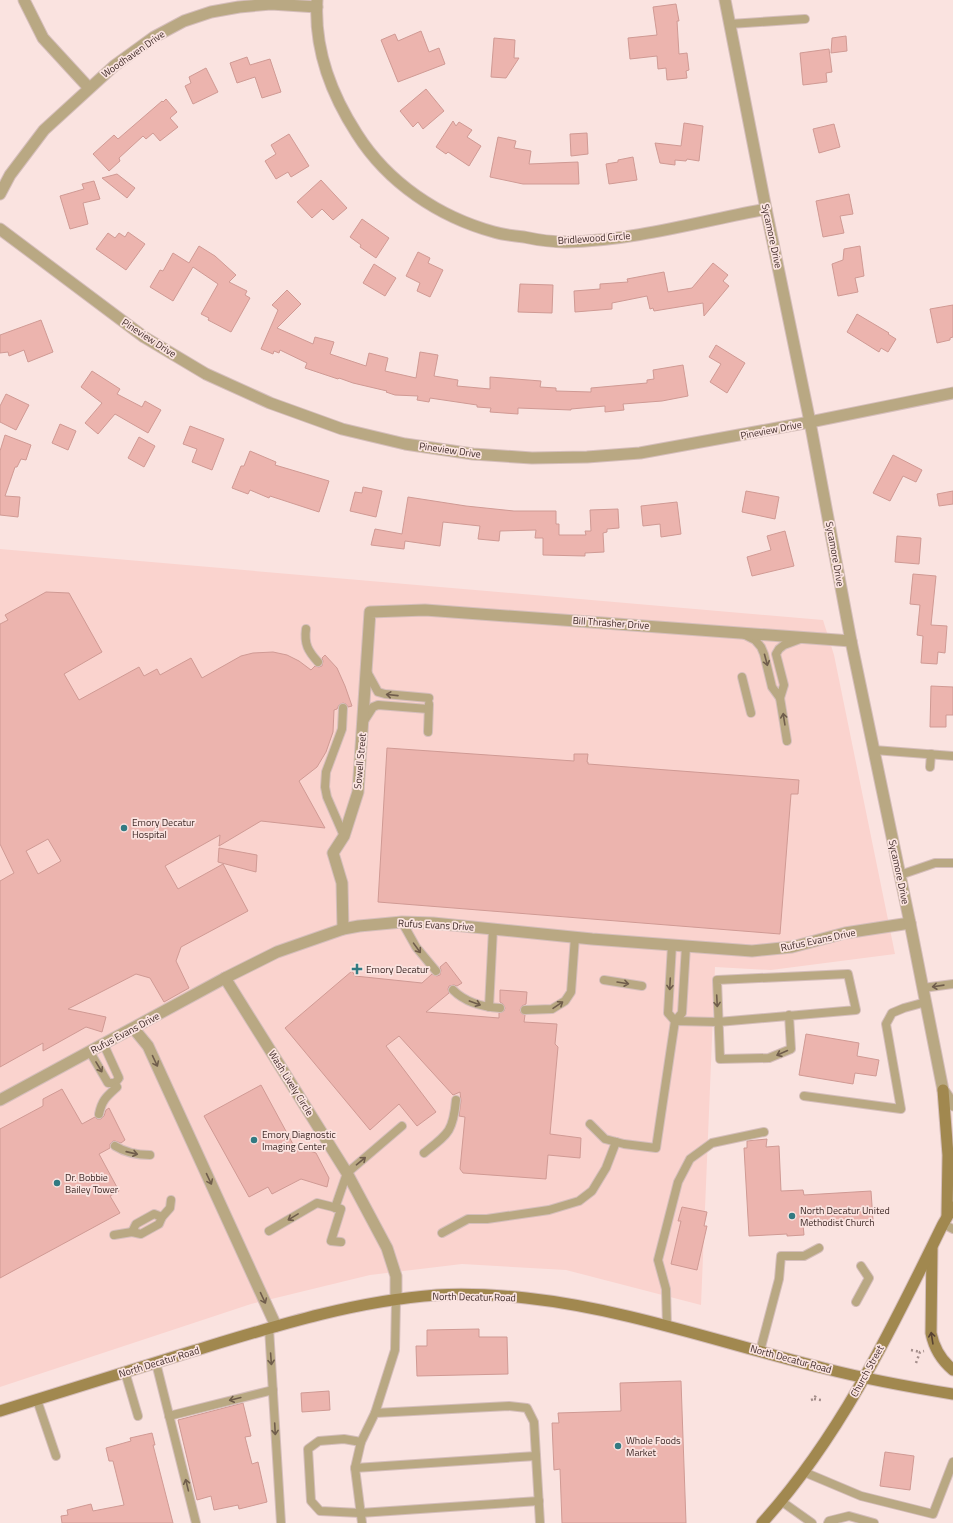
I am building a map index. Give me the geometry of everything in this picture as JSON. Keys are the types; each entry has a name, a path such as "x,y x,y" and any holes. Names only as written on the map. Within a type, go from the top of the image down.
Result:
{"main road":[{"path":"943,1090 948,1155 948,1215"},
{"name":"Church Street","path":"762,1523 804,1472 865,1378 948,1215"},
{"path":"932,1247 931,1333 933,1344 939,1354 953,1370"},
{"name":"North Decatur Road","path":"0,1412 272,1327 345,1309 396,1300 439,1295 525,1298 599,1310 865,1378 953,1394"}],"street":[{"path":"24,0 43,38 89,88"},
{"name":"Sycamore Drive","path":"725,0 810,422 851,641 943,1090 953,1105"},
{"name":"Woodhaven Drive","path":"0,194 10,176 44,130 89,88 125,58 154,37 184,21 211,12 239,7 271,4 317,4"},
{"name":"Bridlewood Circle","path":"317,4 320,48 331,85 346,118 364,145 385,169 409,190 430,205 467,223 495,233 565,242 634,235 766,208"},
{"name":"Pineview Drive","path":"0,229 144,338 206,374 277,406 342,429 398,442 473,454 532,458 587,457 640,453 810,422 953,393"},
{"name":"Bill Thrasher Drive","path":"370,612 425,610 851,641"},
{"name":"Sowell Street","path":"343,929 342,883 333,853 344,836 358,792 364,722 370,612"},
{"name":"Rufus Evans Drive","path":"0,1100 134,1029 225,978 277,952 343,929 402,922 433,923 575,937 752,951 792,947 845,933 910,924"},
{"name":"Wash Lively Circle","path":"225,978 347,1173 387,1248 396,1276 396,1300"},
{"path":"134,1029 148,1046 272,1327"}],"lane":[{"path":"730,24 806,19"},
{"path":"306,629 305,640 311,655 318,662"},
{"path":"741,633 755,640 761,647 772,687 780,698"},
{"path":"787,740 780,698 784,685 776,654 784,645 806,637"},
{"path":"367,672 378,692 385,694 429,695 428,732"},
{"path":"742,677 751,713"},
{"path":"364,722 368,712 373,707 378,705 428,709"},
{"path":"343,708 342,729 326,772 325,787 327,797 344,836"},
{"path":"874,750 953,756"},
{"path":"930,767 931,754"},
{"path":"900,875 935,863 953,863"},
{"path":"402,922 416,947 436,971"},
{"path":"489,1007 492,929"},
{"path":"525,1010 552,1009 565,1001 571,992 575,937"},
{"path":"672,945 668,1013 675,1021 718,1022 856,1010 848,974 716,980 718,1022 720,1059 769,1058 791,1049 789,1016"},
{"path":"590,1124 605,1139 656,1148 675,1021 682,1013 686,946"},
{"path":"604,980 642,986"},
{"path":"923,988 953,984"},
{"path":"454,990 469,1002 500,1008"},
{"path":"804,1096 901,1109 886,1024 892,1014 904,1008 926,1002"},
{"path":"90,1052 108,1083 115,1083 119,1078 104,1045"},
{"path":"99,1114 101,1104 105,1097 117,1087"},
{"path":"424,1153 452,1128 455,1116 456,1100"},
{"path":"334,1208 347,1173 402,1126"},
{"path":"666,1327 666,1289 658,1260 678,1182 690,1159 712,1143 764,1132"},
{"path":"442,1233 468,1219 487,1219 549,1210 579,1200 592,1191 606,1168 616,1142"},
{"path":"115,1146 130,1153 150,1155"},
{"path":"114,1235 132,1232 141,1234 153,1228 159,1224 162,1217 170,1208 171,1200"},
{"path":"269,1231 317,1203 341,1209 332,1241 341,1242"},
{"path":"948,1215 953,1229"},
{"path":"760,1351 779,1279 781,1256 804,1256 819,1248"},
{"path":"856,1302 869,1278 861,1266"},
{"path":"362,1523 355,1468 361,1442 375,1413 395,1350 396,1300"},
{"path":"272,1327 272,1390 281,1523"},
{"path":"156,1363 196,1523"},
{"path":"125,1372 138,1416"},
{"path":"169,1416 272,1390"},
{"path":"37,1400 56,1456"},
{"path":"375,1413 509,1406 527,1408 534,1422 540,1523"},
{"path":"361,1442 344,1439 319,1441 308,1449 311,1501 320,1511 360,1513 539,1501"},
{"path":"355,1468 536,1456"},
{"path":"804,1472 861,1496 933,1514 953,1462"},
{"path":"781,1501 812,1523"},
{"path":"828,1523 829,1521 849,1516 874,1523"}],"path":[{"path":"911,1350 920,1352 926,1350"},
{"path":"916,1364 920,1352"},
{"path":"817,1393 812,1400 820,1400"}],"shaded area":[{"name":"Emory Decatur","path":"0,549 823,620 834,655 895,954 771,970 715,967 701,1305 566,1270 462,1264 370,1275 251,1304 0,1387"}],"building":[{"path":"676,4 679,21 677,21 679,54 687,53 689,70 686,71 687,78 667,80 666,68 658,69 657,56 630,59 628,38 657,35 653,7"},
{"path":"421,31 429,52 439,48 445,64 398,82 381,40 395,34 398,41"},
{"path":"846,36 847,51 831,53 832,38"},
{"path":"494,38 515,40 514,58 519,58 506,78 491,77"},
{"path":"829,49 832,72 826,73 827,82 803,85 800,53"},
{"path":"247,57 250,65 270,59 281,92 262,98 255,77 237,83 230,63"},
{"path":"206,68 218,92 193,104 185,86 191,83 189,77"},
{"path":"426,89 444,111 423,129 418,122 413,127 400,111"},
{"path":"166,99 177,112 170,118 178,127 160,141 153,133 146,139 143,136 119,158 120,161 109,171 93,154 114,135 118,139"},
{"path":"453,121 456,126 459,122 472,130 467,137 481,146 469,166 448,152 446,154 436,147"},
{"path":"684,123 703,126 699,161 687,159 686,161 675,160 675,165 660,163 655,143 681,146"},
{"path":"834,124 840,147 819,153 813,129"},
{"path":"587,133 588,154 571,156 570,134"},
{"path":"289,134 309,166 291,177 288,172 276,179 265,161 276,154 271,145"},
{"path":"498,137 516,141 514,148 531,151 529,164 578,162 579,184 523,184 490,177"},
{"path":"633,157 637,180 609,184 606,164"},
{"path":"117,174 135,188 127,198 102,178"},
{"path":"321,180 347,208 333,220 322,209 312,218 297,202"},
{"path":"94,181 100,199 83,203 88,224 70,229 60,196 84,189 82,184"},
{"path":"849,194 853,214 840,216 844,233 823,237 816,201"},
{"path":"362,219 389,238 376,258 360,247 361,245 350,237"},
{"path":"128,232 145,244 126,270 96,249 108,233 115,238 119,233 125,237"},
{"path":"199,246 215,256 236,275 229,282 247,291 245,295 250,298 231,332 208,320 209,318 201,314 218,284 193,267 173,301 150,287 160,270 163,271 173,253 189,263"},
{"path":"860,246 864,276 855,278 858,292 838,296 832,264 843,260 844,249"},
{"path":"418,252 430,258 428,263 443,270 430,297 417,291 420,283 406,276"},
{"path":"713,263 728,275 723,281 729,286 704,316 703,303 654,311 653,308 650,309 647,296 612,303 612,309 575,312 574,291 600,289 600,284 628,282 627,279 664,272 668,292 692,288"},
{"path":"374,264 396,278 385,296 363,283"},
{"path":"520,284 553,285 552,313 518,312"},
{"path":"287,290 301,304 277,328 313,344 315,337 334,342 330,354 366,366 369,353 388,358 385,371 416,378 420,352 438,355 434,376 458,380 457,386 490,389 490,377 541,381 540,387 556,388 556,391 591,392 591,388 647,383 647,380 654,379 653,370 683,365 688,396 662,401 623,404 624,410 605,412 605,406 571,410 518,408 518,414 490,412 491,408 477,407 477,405 430,398 429,402 417,400 418,396 395,395 386,392 387,391 339,378 338,379 305,368 307,363 280,350 279,353 274,351 273,354 261,349 278,310 272,305"},
{"path":"953,305 953,337 950,338 950,340 937,343 930,309"},
{"path":"857,314 889,333 888,334 896,339 888,352 881,348 879,352 847,332"},
{"path":"41,320 53,352 28,362 24,350 9,356 8,352 0,353 0,335"},
{"path":"716,345 745,363 727,393 710,382 721,364 709,357"},
{"path":"92,371 120,389 117,394 142,407 145,401 161,410 148,433 115,414 98,434 85,423 102,403 81,387"},
{"path":"6,394 29,405 16,430 0,422 0,406"},
{"path":"60,424 76,431 68,450 52,443"},
{"path":"190,426 224,439 212,470 192,462 197,449 183,444"},
{"path":"5,435 31,445 26,460 21,459 17,467 15,467 5,496 20,497 18,517 0,515 0,451"},
{"path":"139,437 155,446 144,467 128,458"},
{"path":"250,451 276,462 275,465 329,481 319,512 270,496 269,498 250,490 248,494 232,488 241,466 244,466"},
{"path":"893,455 922,470 916,482 903,476 890,501 873,493"},
{"path":"363,487 382,491 376,517 350,511 355,492 362,493"},
{"path":"746,491 779,497 775,519 742,512"},
{"path":"953,491 953,504 939,506 937,494"},
{"path":"408,497 466,506 514,511 556,511 556,524 559,524 559,535 586,535 585,531 591,531 590,510 618,509 619,528 607,529 607,532 603,533 604,552 585,553 585,556 543,555 543,538 535,538 536,530 500,531 499,541 478,539 480,526 443,522 440,546 405,541 404,549 371,545 375,529 402,534"},
{"path":"677,502 681,534 661,537 660,524 643,526 641,506"},
{"path":"785,531 794,566 752,576 747,557 771,550 767,536"},
{"path":"897,536 921,538 919,564 895,562"},
{"path":"913,574 936,576 931,625 947,626 945,653 938,652 937,664 921,663 923,636 917,635 920,605 910,604"},
{"name":"Emory Decatur Hospital","path":"46,592 69,593 102,652 64,674 79,700 139,667 144,676 157,669 160,675 191,658 202,678 241,656 253,653 273,652 287,655 299,661 311,670 315,666 322,666 322,658 325,655 337,668 352,706 348,707 343,703 334,710 333,732 326,752 317,767 299,781 325,828 261,821 219,846 220,835 165,866 178,889 223,864 248,911 181,947 176,961 189,988 164,1002 150,978 136,974 68,1009 106,1017 102,1032 86,1027 43,1051 43,1043 0,1067 0,881 14,873 0,844 0,624 8,620 5,615","holes":["48,839 61,861 38,874 26,851"]},
{"path":"931,686 953,687 953,715 946,715 946,727 930,727"},
{"path":"387,748 574,761 574,754 588,754 588,764 799,780 798,794 791,794 780,934 378,902"},
{"path":"219,848 257,855 256,872 218,862"},
{"path":"446,962 462,983 457,986 449,986 449,993 426,1012 499,1018 499,1013 504,1011 505,1008 500,1002 500,990 527,992 526,1004 522,1006 520,1010 521,1013 525,1015 524,1022 557,1024 555,1044 558,1047 550,1134 581,1138 580,1158 548,1155 546,1179 463,1173 460,1169 465,1117 459,1116 461,1101 460,1092 453,1095 399,1036 386,1046 436,1112 417,1126 399,1104 370,1130 285,1028 352,971 355,976 422,983 432,974 437,976 440,975 440,967"},
{"path":"806,1034 859,1043 857,1056 879,1060 876,1076 855,1073 853,1084 799,1075"},
{"name":"Emory Diagnostic Imaging Center","path":"261,1085 294,1146 316,1153 329,1178 327,1187 301,1179 272,1194 268,1187 249,1197 204,1116"},
{"name":"Dr. Bobbie Bailey Tower","path":"62,1089 82,1124 95,1117 97,1119 101,1119 106,1110 109,1108 125,1140 121,1143 113,1141 110,1144 110,1148 99,1154 119,1191 110,1196 120,1213 0,1278 0,1129 43,1106 43,1099"},
{"path":"767,1139 766,1147 779,1146 781,1191 803,1190 804,1195 871,1191 873,1220 803,1224 804,1235 787,1236 787,1234 749,1236 744,1148 747,1148 747,1141"},
{"path":"682,1207 707,1212 704,1226 707,1226 697,1270 671,1264 681,1221 678,1221"},
{"path":"479,1329 479,1337 507,1337 508,1374 417,1376 416,1346 427,1346 427,1330"},
{"name":"Whole Foods Market","path":"681,1381 686,1523 562,1523 560,1469 554,1470 552,1423 559,1423 558,1413 621,1411 620,1383"},
{"path":"329,1391 330,1410 302,1412 301,1393"},
{"path":"243,1403 251,1436 245,1437 252,1464 258,1462 267,1502 239,1509 238,1505 214,1510 211,1496 197,1500 178,1420"},
{"path":"152,1433 155,1445 153,1445 173,1523 62,1523 61,1516 68,1515 67,1510 91,1504 93,1511 124,1505 113,1461 109,1461 106,1448 131,1441 130,1438"},
{"path":"885,1452 914,1456 910,1490 880,1486"}],"place":[{"name":"Emory Decatur Hospital","path":"124,828"},
{"name":"Emory Decatur","path":"357,969"},
{"name":"Emory Diagnostic Imaging Center","path":"254,1140"},
{"name":"Dr. Bobbie Bailey Tower","path":"57,1183"},
{"name":"North Decatur United Methodist Church","path":"792,1216"},
{"name":"Whole Foods Market","path":"618,1446"}]}
